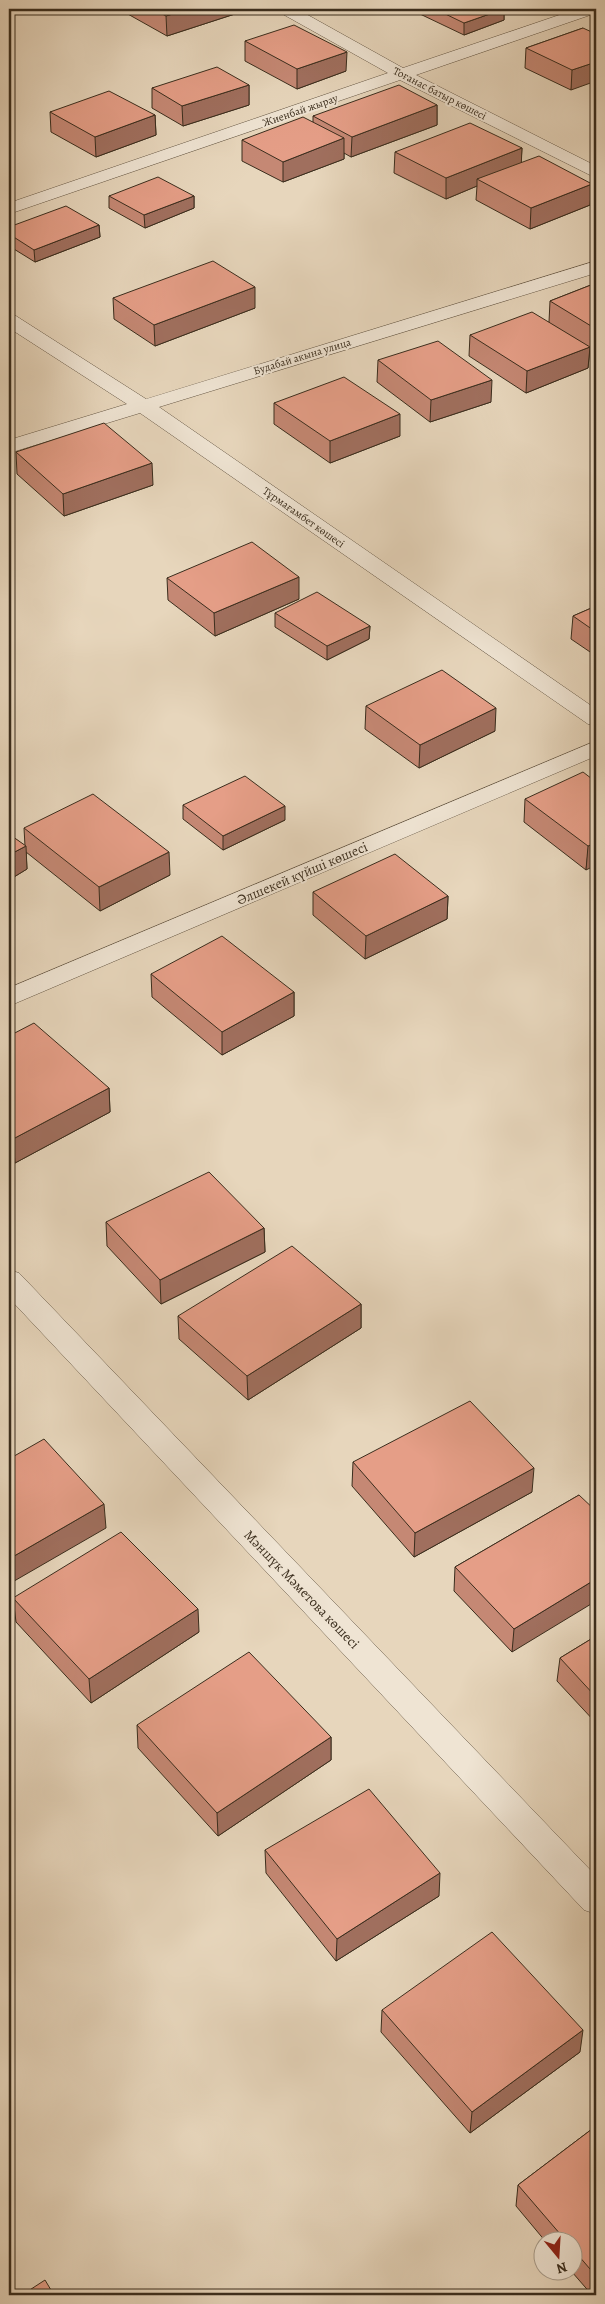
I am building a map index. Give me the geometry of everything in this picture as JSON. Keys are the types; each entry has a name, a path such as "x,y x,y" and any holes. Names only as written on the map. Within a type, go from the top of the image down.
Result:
{"street":[{"name":"Тоғанас батыр көшесі","path":"286,9 403,75 596,173"},
{"name":"Жиенбай жырау","path":"9,210 592,9"},
{"name":"Будабай акына улица","path":"9,447 596,267"},
{"name":"Тұрмағамбет көшесі","path":"9,320 142,405 596,719"},
{"name":"Әлшекей күйші көшесі","path":"9,998 596,748"},
{"name":"Мәншүк Мәметова көшесі","path":"9,1280 596,1898"}],"building":[{"path":"153,9 189,9 166,16"},
{"path":"435,9 504,9 464,23"},
{"path":"294,25 347,52 297,69 245,41"},
{"path":"583,28 596,34 596,62 572,70 526,48"},
{"path":"217,67 249,85 182,106 152,88"},
{"path":"399,85 437,105 352,137 313,116"},
{"path":"109,91 155,115 95,137 50,112"},
{"path":"303,117 344,138 283,162 242,140"},
{"path":"470,123 522,148 446,178 395,152"},
{"path":"539,156 592,184 531,208 477,179"},
{"path":"158,177 194,196 144,215 109,196"},
{"path":"66,206 99,225 34,250 9,234 9,227"},
{"path":"213,261 255,287 154,325 113,298"},
{"path":"596,283 596,329 550,301"},
{"path":"532,312 590,347 527,371 470,335"},
{"path":"438,341 492,380 431,400 378,360"},
{"path":"344,377 400,414 330,441 274,403"},
{"path":"104,423 152,463 63,494 16,452"},
{"path":"252,542 299,577 214,613 167,578"},
{"path":"317,592 370,626 327,646 275,613"},
{"path":"596,606 596,632 573,616"},
{"path":"442,670 496,708 420,745 366,706"},
{"path":"583,772 596,782 596,843 588,846 525,799"},
{"path":"245,776 285,806 223,836 183,805"},
{"path":"93,794 169,852 99,887 24,828"},
{"path":"9,834 26,846 9,855"},
{"path":"395,854 448,896 366,936 313,892"},
{"path":"222,936 294,992 222,1032 151,974"},
{"path":"34,1023 109,1088 13,1139 9,1136 9,1036"},
{"path":"209,1172 264,1228 160,1280 106,1222"},
{"path":"292,1246 361,1304 247,1376 178,1316"},
{"path":"470,1401 534,1468 415,1533 353,1462"},
{"path":"44,1439 104,1504 9,1559 9,1459"},
{"path":"579,1495 596,1511 596,1579 514,1629 455,1567"},
{"path":"121,1532 198,1609 89,1679 13,1598"},
{"path":"596,1636 596,1697 560,1658"},
{"path":"249,1652 331,1737 217,1813 137,1725"},
{"path":"369,1789 440,1873 337,1939 265,1850"},
{"path":"492,1932 583,2030 472,2112 382,2010"},
{"path":"596,2126 596,2276 582,2260 582,2232 558,2232 518,2185"},
{"path":"45,2280 54,2295 22,2295"}]}
